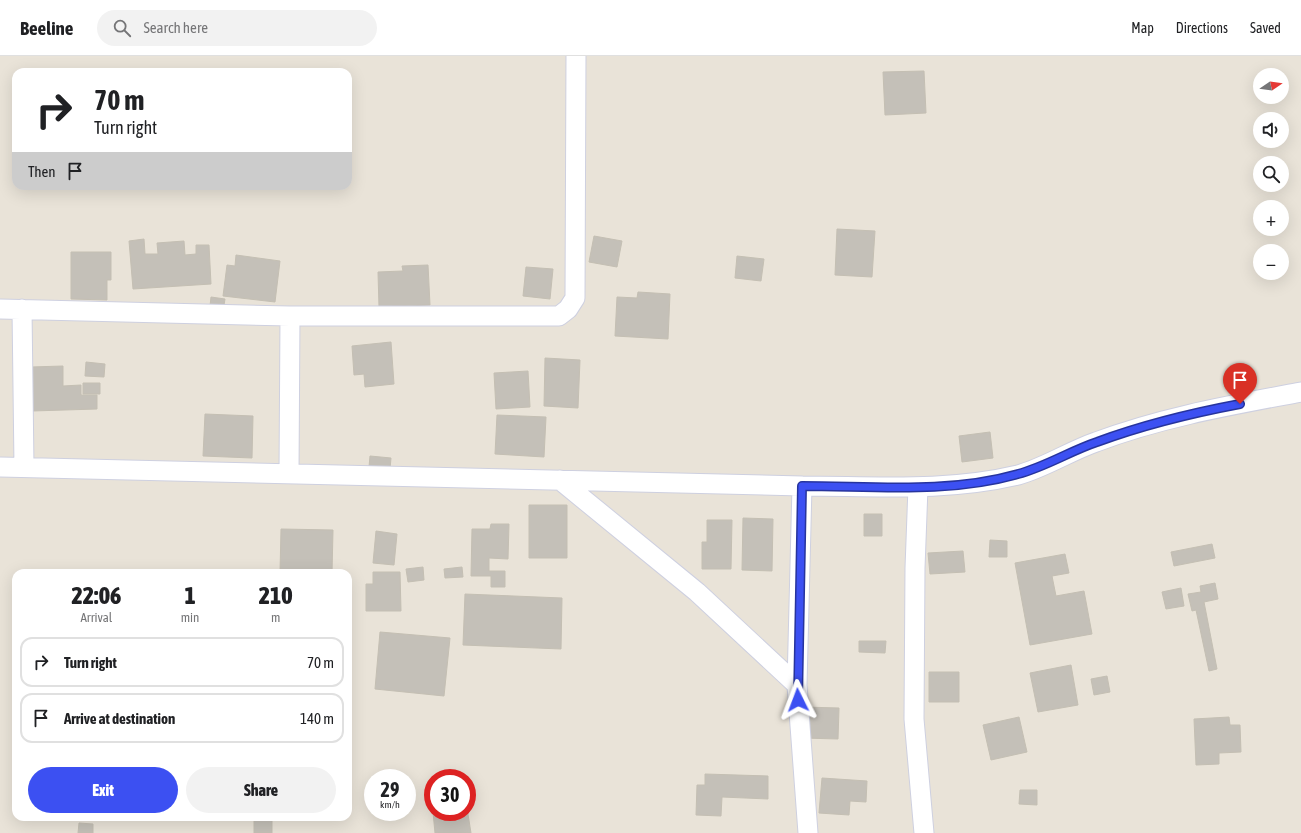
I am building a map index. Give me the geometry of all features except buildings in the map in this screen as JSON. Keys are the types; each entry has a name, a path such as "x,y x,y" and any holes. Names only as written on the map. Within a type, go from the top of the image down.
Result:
{"street":[{"path":"0,309 290,316 559,316 568,309 575,298 576,56"},
{"path":"22,309 24,467"},
{"path":"289,473 290,316"},
{"path":"0,467 802,486 918,487 963,485 1019,474 1096,442 1194,413 1301,392"},
{"path":"560,480 696,592 797,685"},
{"path":"802,486 797,685 808,833"},
{"path":"918,487 915,568 914,719 924,833"}],"route":[{"path":"798,700 797,685 802,486 877,486 908,488 963,485 1019,474 1110,437 1194,413 1240,404"}]}
